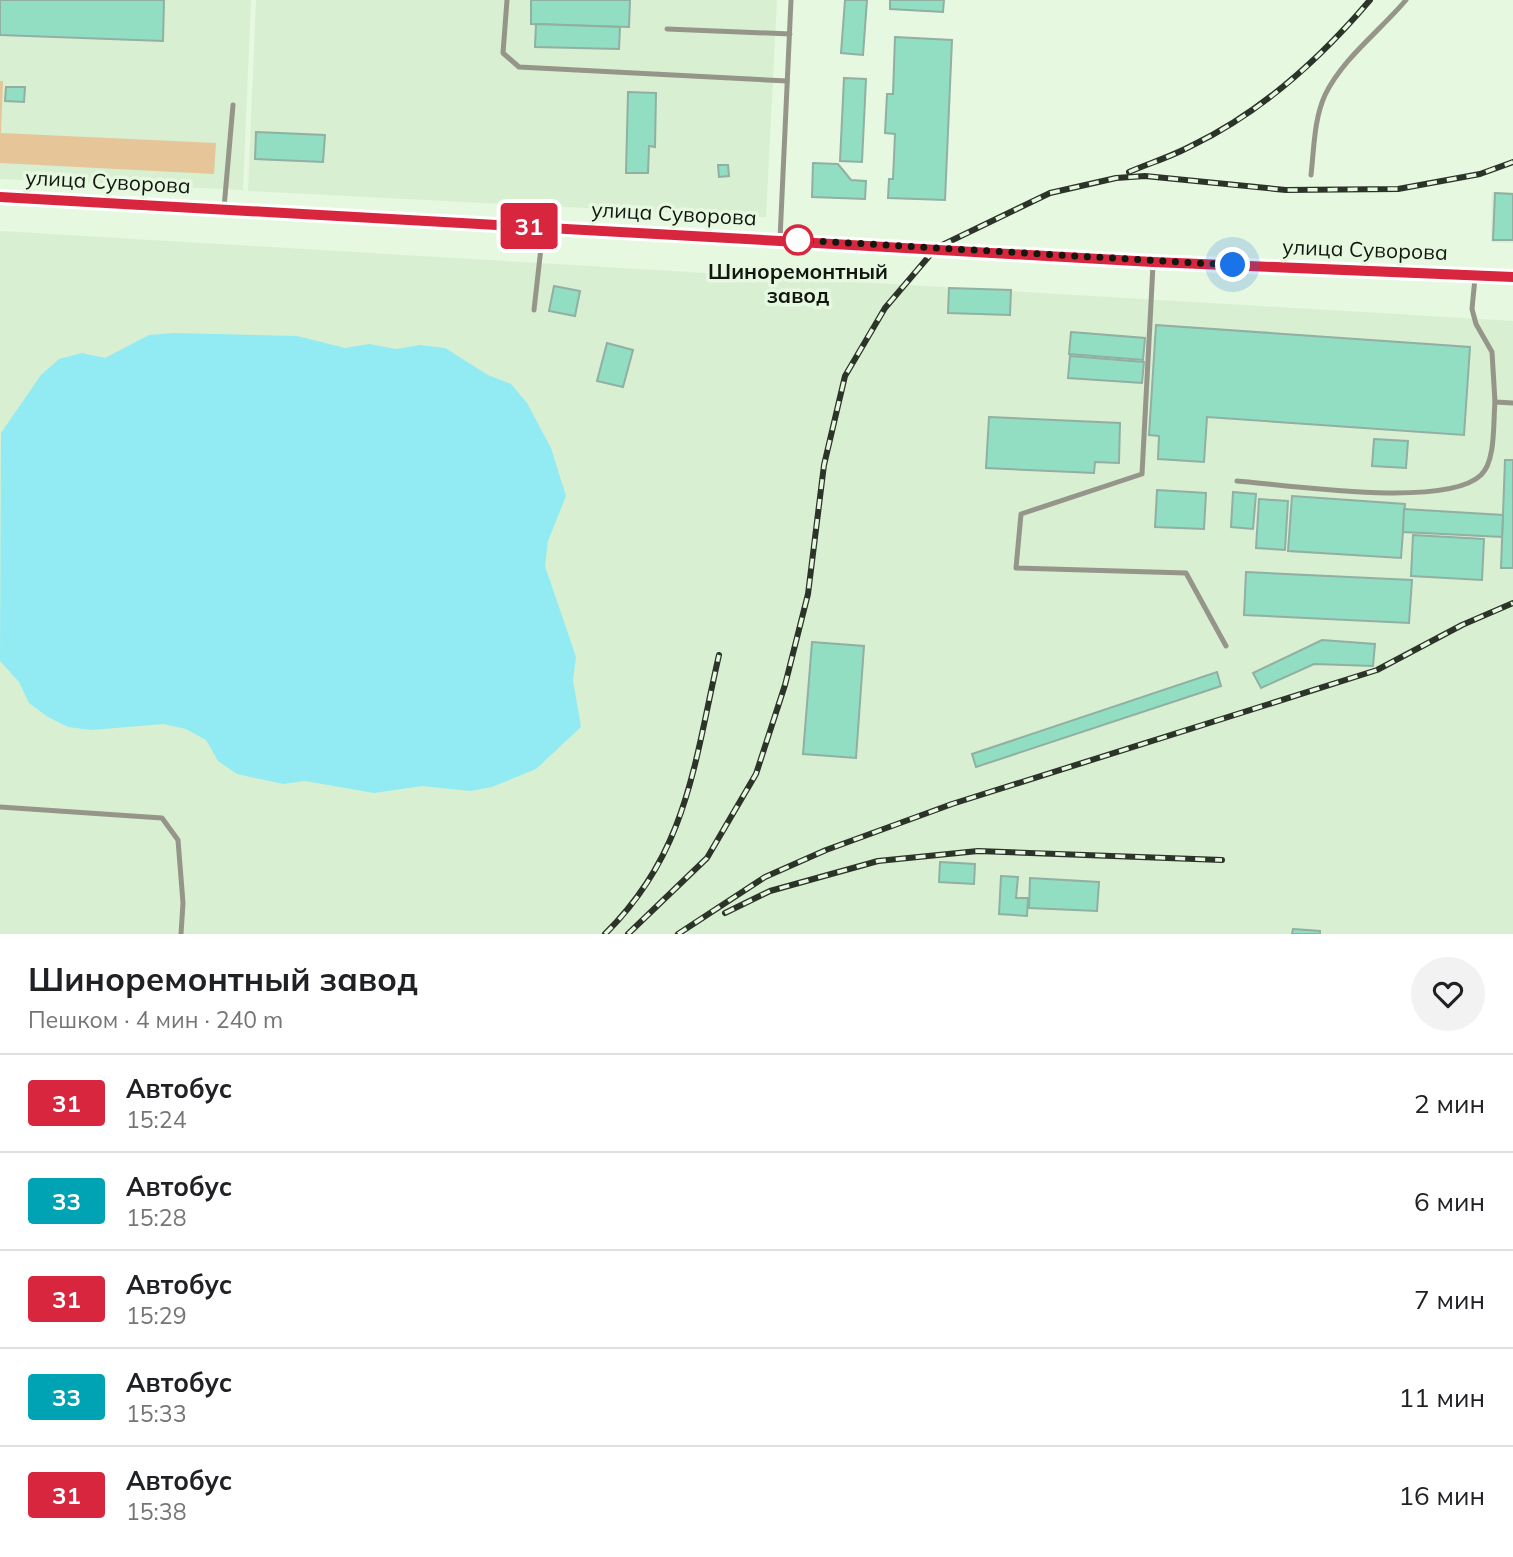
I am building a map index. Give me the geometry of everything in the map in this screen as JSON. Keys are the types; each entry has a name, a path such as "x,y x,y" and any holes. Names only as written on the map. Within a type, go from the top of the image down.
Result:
{"main road":[{"name":"улица Суворова","path":"0,197 1153,262 1513,277"}],"lane":[{"path":"507,0 503,53 519,67 787,81"},
{"path":"780,239 791,0"},
{"path":"1311,175 1317,128 1325,96 1343,68 1406,0"},
{"path":"667,29 790,34"},
{"path":"224,208 233,105"},
{"path":"534,310 544,227"},
{"path":"1153,262 1142,474 1021,514 1016,568 1186,573 1226,646"},
{"path":"1237,481 1396,493 1436,492 1467,485 1483,474 1489,460 1494,402 1492,352 1476,324 1472,309 1475,275"},
{"path":"1494,402 1513,403"},
{"path":"0,807 162,818 178,840 183,903 181,934"}],"shaded area":[{"path":"0,0 251,0 243,190 0,179"},
{"path":"256,0 777,0 766,217 248,191"},
{"path":"0,81 3,81 1,133 216,143 214,174 0,163"},
{"path":"1492,192 1513,192 1513,243 1491,242"},
{"path":"0,231 1513,321 1513,934 0,934"}],"water":[{"path":"174,333 297,336 345,348 369,344 396,349 420,345 445,348 488,375 511,384 527,403 551,448 566,496 548,541 545,566 576,657 573,680 581,727 536,769 492,787 470,791 422,786 374,793 305,781 283,784 237,774 218,761 206,740 186,729 163,724 92,730 68,727 29,703 19,682 0,661 1,433 41,375 59,359 82,353 105,358 149,335"}],"building":[{"path":"0,0 164,0 163,41 0,35"},
{"path":"531,0 630,0 629,27 531,24"},
{"path":"845,0 867,0 863,55 841,53"},
{"path":"890,0 944,0 943,12 890,9"},
{"path":"536,24 620,27 619,49 535,47"},
{"path":"895,37 952,40 945,200 888,198 889,179 893,179 895,134 885,133 887,94 893,94"},
{"path":"844,78 866,79 862,162 840,161"},
{"path":"6,87 25,87 24,102 5,101"},
{"path":"628,92 656,93 655,147 649,146 648,173 626,173"},
{"path":"256,132 325,135 323,162 255,159"},
{"path":"813,163 838,164 851,180 866,181 865,199 812,197"},
{"path":"718,165 728,165 729,176 719,177"},
{"path":"1495,193 1513,194 1513,240 1493,240"},
{"path":"554,286 580,291 575,316 549,311"},
{"path":"949,288 1011,290 1010,315 948,313"},
{"path":"1156,325 1470,347 1464,435 1207,417 1204,462 1158,459 1159,436 1149,435"},
{"path":"1071,332 1145,338 1143,360 1069,354"},
{"path":"607,343 633,350 623,387 597,381"},
{"path":"1070,356 1144,362 1142,383 1068,378"},
{"path":"989,417 1120,423 1119,463 1095,462 1094,473 986,468"},
{"path":"1374,439 1408,441 1406,468 1372,466"},
{"path":"1505,460 1513,460 1513,568 1501,568"},
{"path":"1157,490 1206,493 1204,529 1155,527"},
{"path":"1233,492 1256,494 1253,529 1231,527"},
{"path":"1292,496 1405,504 1401,558 1288,551"},
{"path":"1259,499 1288,501 1285,550 1256,548"},
{"path":"1404,509 1503,515 1502,537 1403,532"},
{"path":"1413,535 1484,539 1482,580 1411,576"},
{"path":"1246,572 1412,580 1409,623 1244,615"},
{"path":"1322,640 1375,644 1373,666 1314,664 1261,688 1253,673"},
{"path":"812,642 864,646 856,758 803,754"},
{"path":"1217,672 1221,686 976,767 972,754"},
{"path":"940,862 975,864 974,884 939,882"},
{"path":"1001,876 1018,877 1016,898 1028,898 1027,916 999,914"},
{"path":"1030,878 1099,882 1097,911 1029,908"},
{"path":"1293,929 1320,931 1320,934 1292,934"}],"railway":[{"path":"1129,172 1193,145 1267,100 1331,43 1370,0"},
{"path":"628,934 707,858 756,774 785,685 808,594 824,465 845,376 885,308 936,248 1050,193 1116,178 1145,176 1286,190 1398,189 1480,174 1513,162"},
{"path":"678,934 765,877 826,850 952,804 1377,670 1462,625 1513,603"},
{"path":"605,934 633,903 671,838 694,769 719,655"},
{"path":"725,913 770,891 878,861 978,851 1222,860"}],"bus line":[{"name":"31","path":"0,197 1153,262 1513,277"}],"place":[{"name":"Шиноремонтный завод","path":"798,240"}],"route":[{"path":"798,240 1233,265"}]}
